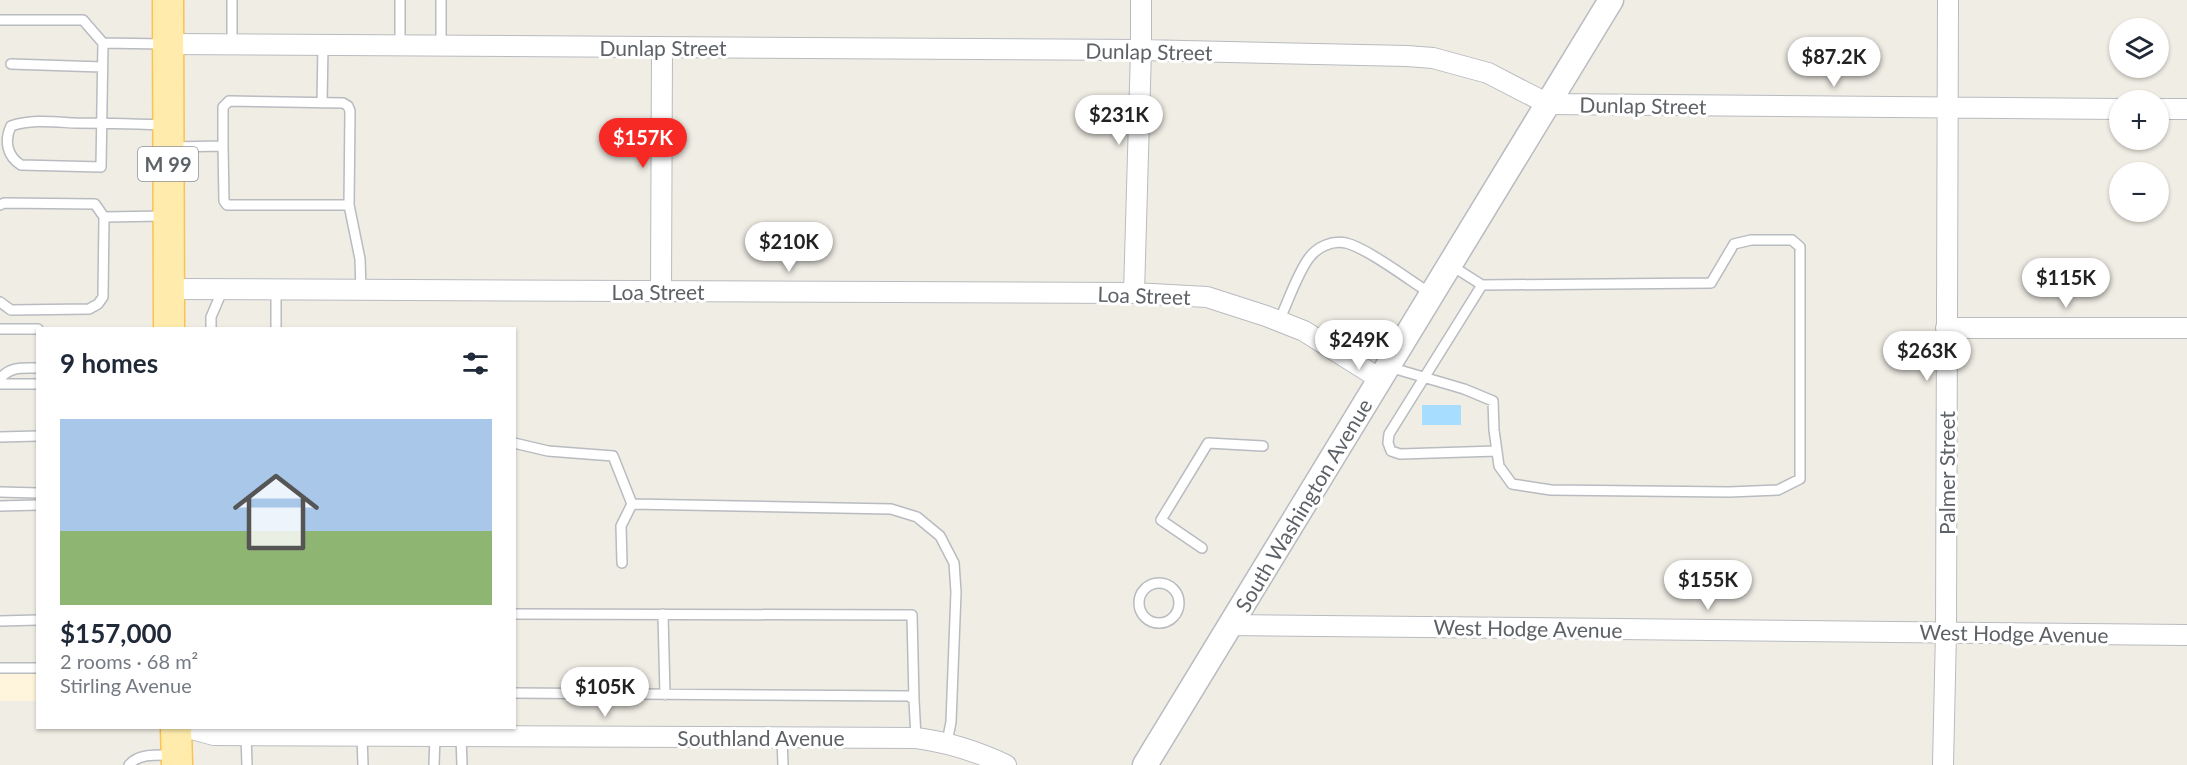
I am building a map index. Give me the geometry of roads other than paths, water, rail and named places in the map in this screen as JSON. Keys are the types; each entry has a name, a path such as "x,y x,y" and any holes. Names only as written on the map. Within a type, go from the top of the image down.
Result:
{"main road":[{"name":"M 99","path":"168,0 169,327"}],"street":[{"path":"1134,293 1141,0"},
{"name":"South Washington Avenue","path":"1145,765 1611,0"},
{"name":"Palmer Street","path":"1943,765 1946,632 1948,0"},
{"name":"Dunlap Street","path":"169,44 1141,50 1433,58 1488,73 1548,104 2109,109"},
{"path":"661,291 662,47"},
{"path":"2169,109 2187,109"},
{"name":"Loa Street","path":"169,289 1134,293 1207,297 1304,331 1383,373"},
{"path":"1946,328 2187,328"},
{"name":"West Hodge Avenue","path":"1230,625 2187,635"},
{"name":"Southland Avenue","path":"179,744 214,735 337,732 362,736 448,734 916,738 947,742 1006,765"}],"lane":[{"path":"232,0 232,45"},
{"path":"400,0 400,46"},
{"path":"441,0 441,47"},
{"path":"0,20 83,20 103,43 101,123 101,167 21,165 12,160 8,150 7,134 11,126 26,121 101,123 223,146"},
{"path":"103,43 169,44"},
{"path":"322,103 324,46"},
{"path":"11,64 102,66"},
{"path":"349,205 227,205 224,201 223,106 225,103 229,101 343,103 348,106 350,111 349,205 360,259 361,290"},
{"path":"0,205 4,203 95,204 104,217 103,297 98,304 89,309 11,310 0,302"},
{"path":"104,217 168,215"},
{"path":"1383,373 1425,379 1464,389 1493,401 1499,466 1512,484 1551,490 1729,492 1778,490 1800,479 1800,247 1792,240 1751,240 1734,244 1711,283 1482,285 1450,264"},
{"path":"1279,321 1308,259 1324,245 1335,242 1347,243 1366,252 1431,294"},
{"path":"1482,285 1389,434 1388,443 1392,451 1400,454 1497,451"},
{"path":"211,327 211,317 223,289"},
{"path":"276,289 276,327"},
{"path":"0,329 36,329"},
{"path":"0,378 5,372 13,369 36,368"},
{"path":"0,384 36,384"},
{"path":"0,437 36,436"},
{"path":"516,443 548,451 613,456 632,504 621,526 622,563"},
{"path":"1202,548 1161,520 1208,443 1263,446"},
{"path":"0,492 36,492"},
{"path":"632,504 891,509 917,517 940,536 954,563 956,592 951,722 947,742"},
{"path":"0,506 36,505"},
{"path":"1163,583 1176,591 1180,602 1179,609 1171,620 1165,623 1151,622 1141,613 1138,600 1145,588 1150,585 1163,583"},
{"path":"516,614 912,615 916,738"},
{"path":"663,615 665,694"},
{"path":"0,621 36,620"},
{"path":"0,668 36,668"},
{"path":"516,693 909,696 914,700"},
{"path":"434,765 448,734"},
{"path":"448,734 462,765"},
{"path":"246,735 247,765"},
{"path":"362,736 363,765"},
{"path":"782,737 783,765"},
{"path":"129,765 135,759 179,744"}],"water":[{"path":"1422,405 1461,405 1461,425 1422,425"}]}
